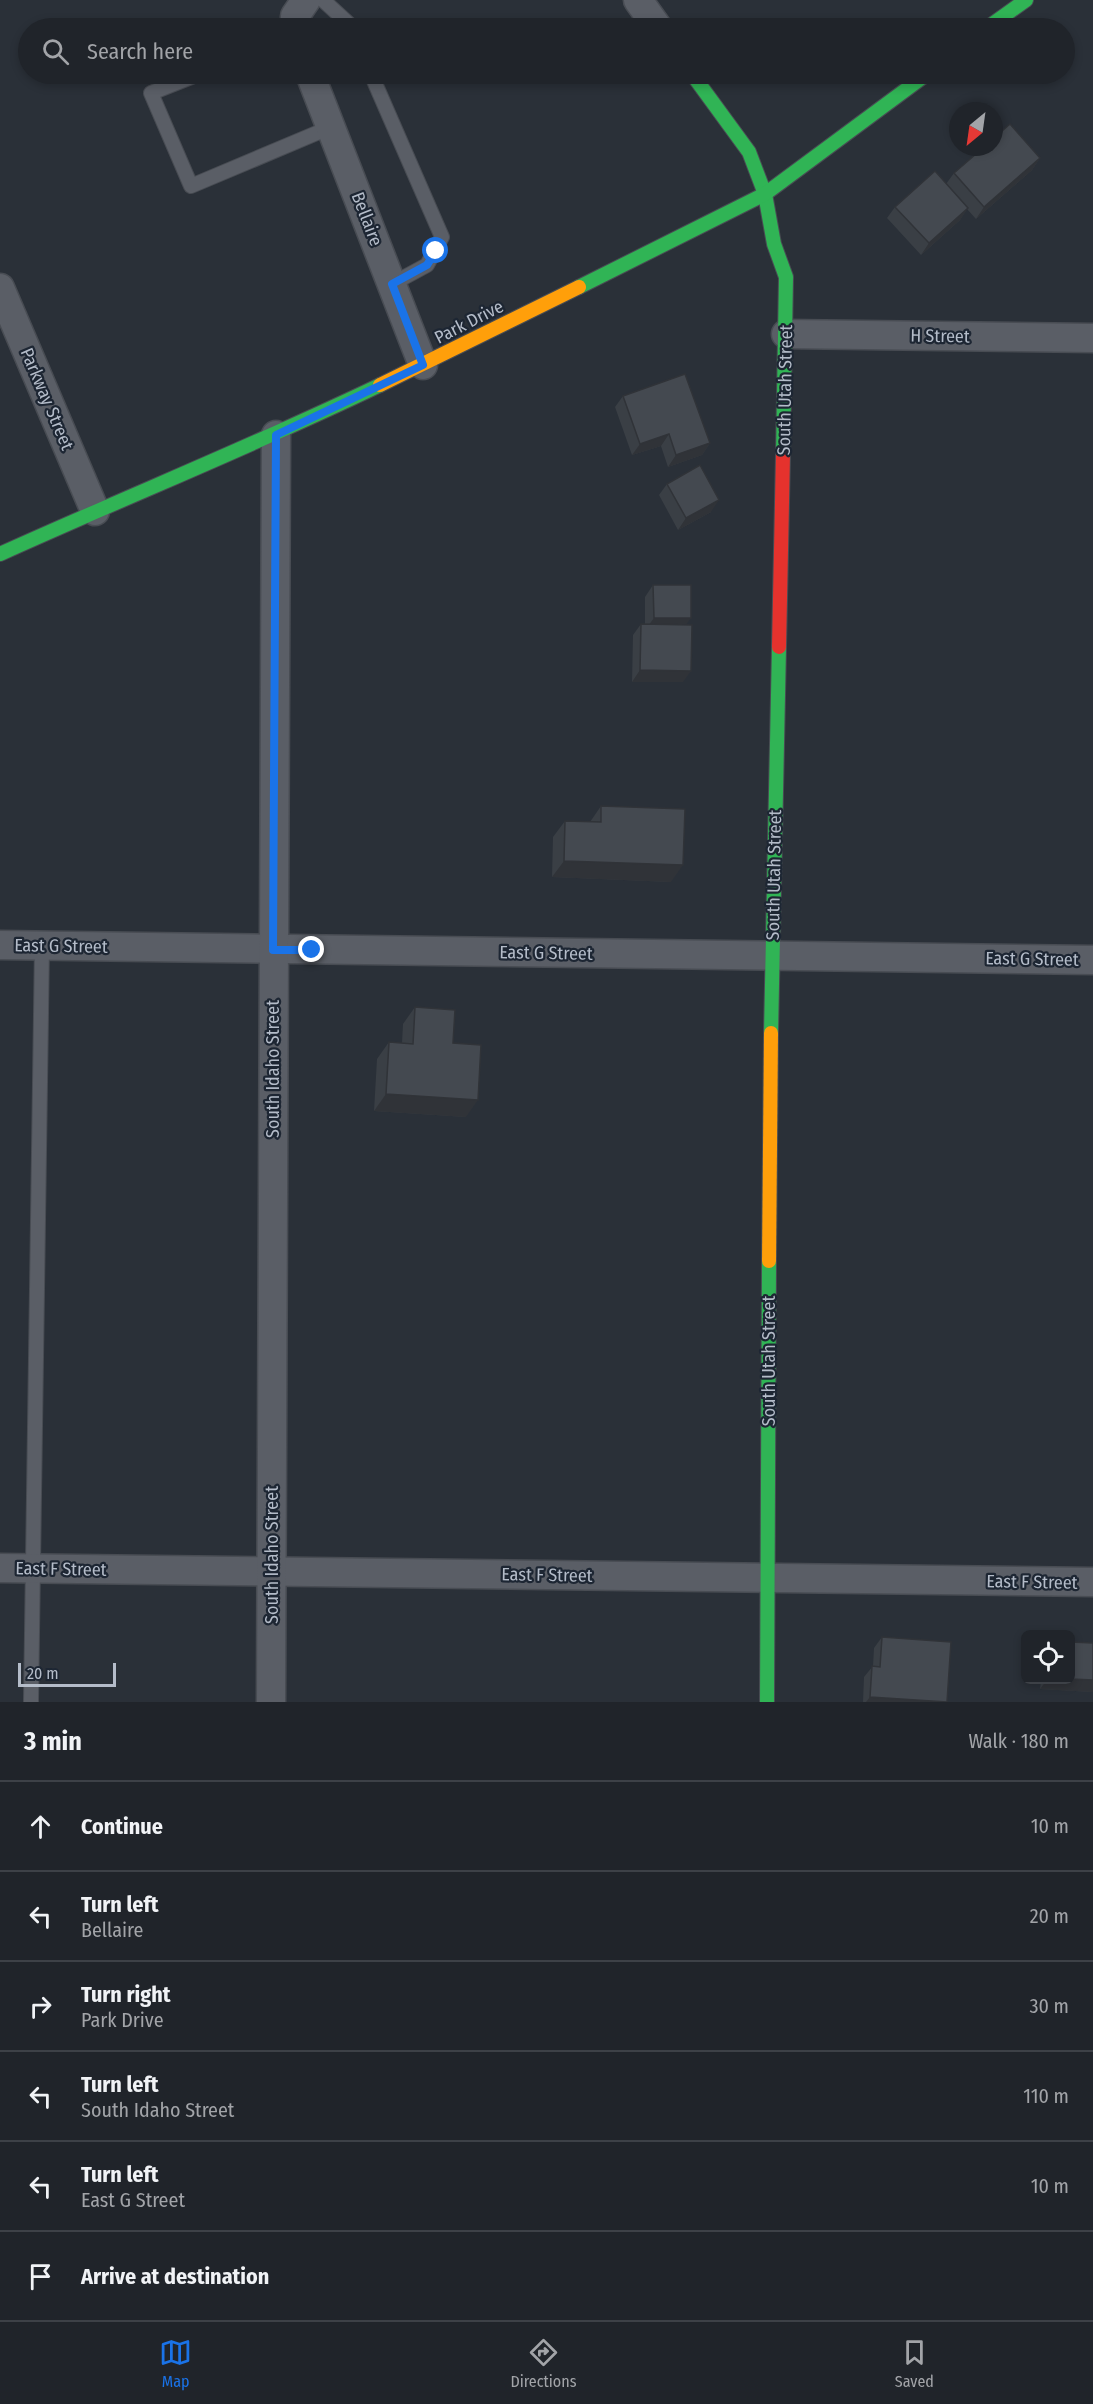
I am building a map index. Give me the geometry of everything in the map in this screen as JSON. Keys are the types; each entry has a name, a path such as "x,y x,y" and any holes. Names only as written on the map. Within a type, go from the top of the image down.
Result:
{"street":[{"path":"295,18 306,0"},
{"path":"638,0 651,18"},
{"path":"1001,18 1026,0"},
{"name":"Bellaire","path":"314,84 423,365"},
{"name":"South Utah Street","path":"699,84 749,152 765,194 774,244 786,277 772,956 767,1702"},
{"name":"Park Drive","path":"0,554 95,511 276,435 423,365 765,194 914,84"},
{"name":"Parkway Street","path":"0,288 95,511"},
{"name":"H Street","path":"786,334 1093,338"},
{"name":"South Idaho Street","path":"271,1702 276,435"},
{"name":"East G Street","path":"0,945 1093,960"},
{"name":"East F Street","path":"0,1568 1093,1582"}],"lane":[{"path":"323,0 342,18"},
{"path":"174,84 151,93 191,186 331,127"},
{"path":"375,84 442,237 427,265 392,284"},
{"path":"31,1702 42,945"}],"building":[{"path":"1010,124 1040,158 984,207 954,173 974,156 1003,156 1003,130"},
{"path":"935,171 968,208 929,243 895,207"},
{"path":"685,374 710,443 676,455 669,434 640,444 623,396"},
{"path":"700,465 719,500 686,518 667,484"},
{"path":"653,585 691,585 691,618 654,618"},
{"path":"641,624 692,625 691,671 640,670"},
{"path":"601,806 685,809 683,865 564,861 565,821 601,822"},
{"path":"415,1007 455,1010 453,1043 481,1045 478,1100 386,1094 389,1042 413,1044"},
{"path":"882,1637 951,1642 947,1702 870,1697 872,1666 880,1667"},
{"path":"1075,1642 1093,1643 1093,1680 1075,1679"}],"traffic: fast":[{"path":"1001,18 1026,0"},
{"path":"699,84 749,152 765,194 774,244 786,277 783,454"},
{"path":"579,287 765,194 914,84"},
{"path":"0,554 286,429 380,385"},
{"path":"771,1033 779,647"},
{"path":"767,1702 769,1261"}],"traffic: slow":[{"path":"380,385 579,287"},
{"path":"769,1261 771,1033"}],"traffic: jam":[{"path":"779,647 783,454"}],"route":[{"path":"312,950 273,950 276,435 423,365 392,284 427,265 436,251"}]}
